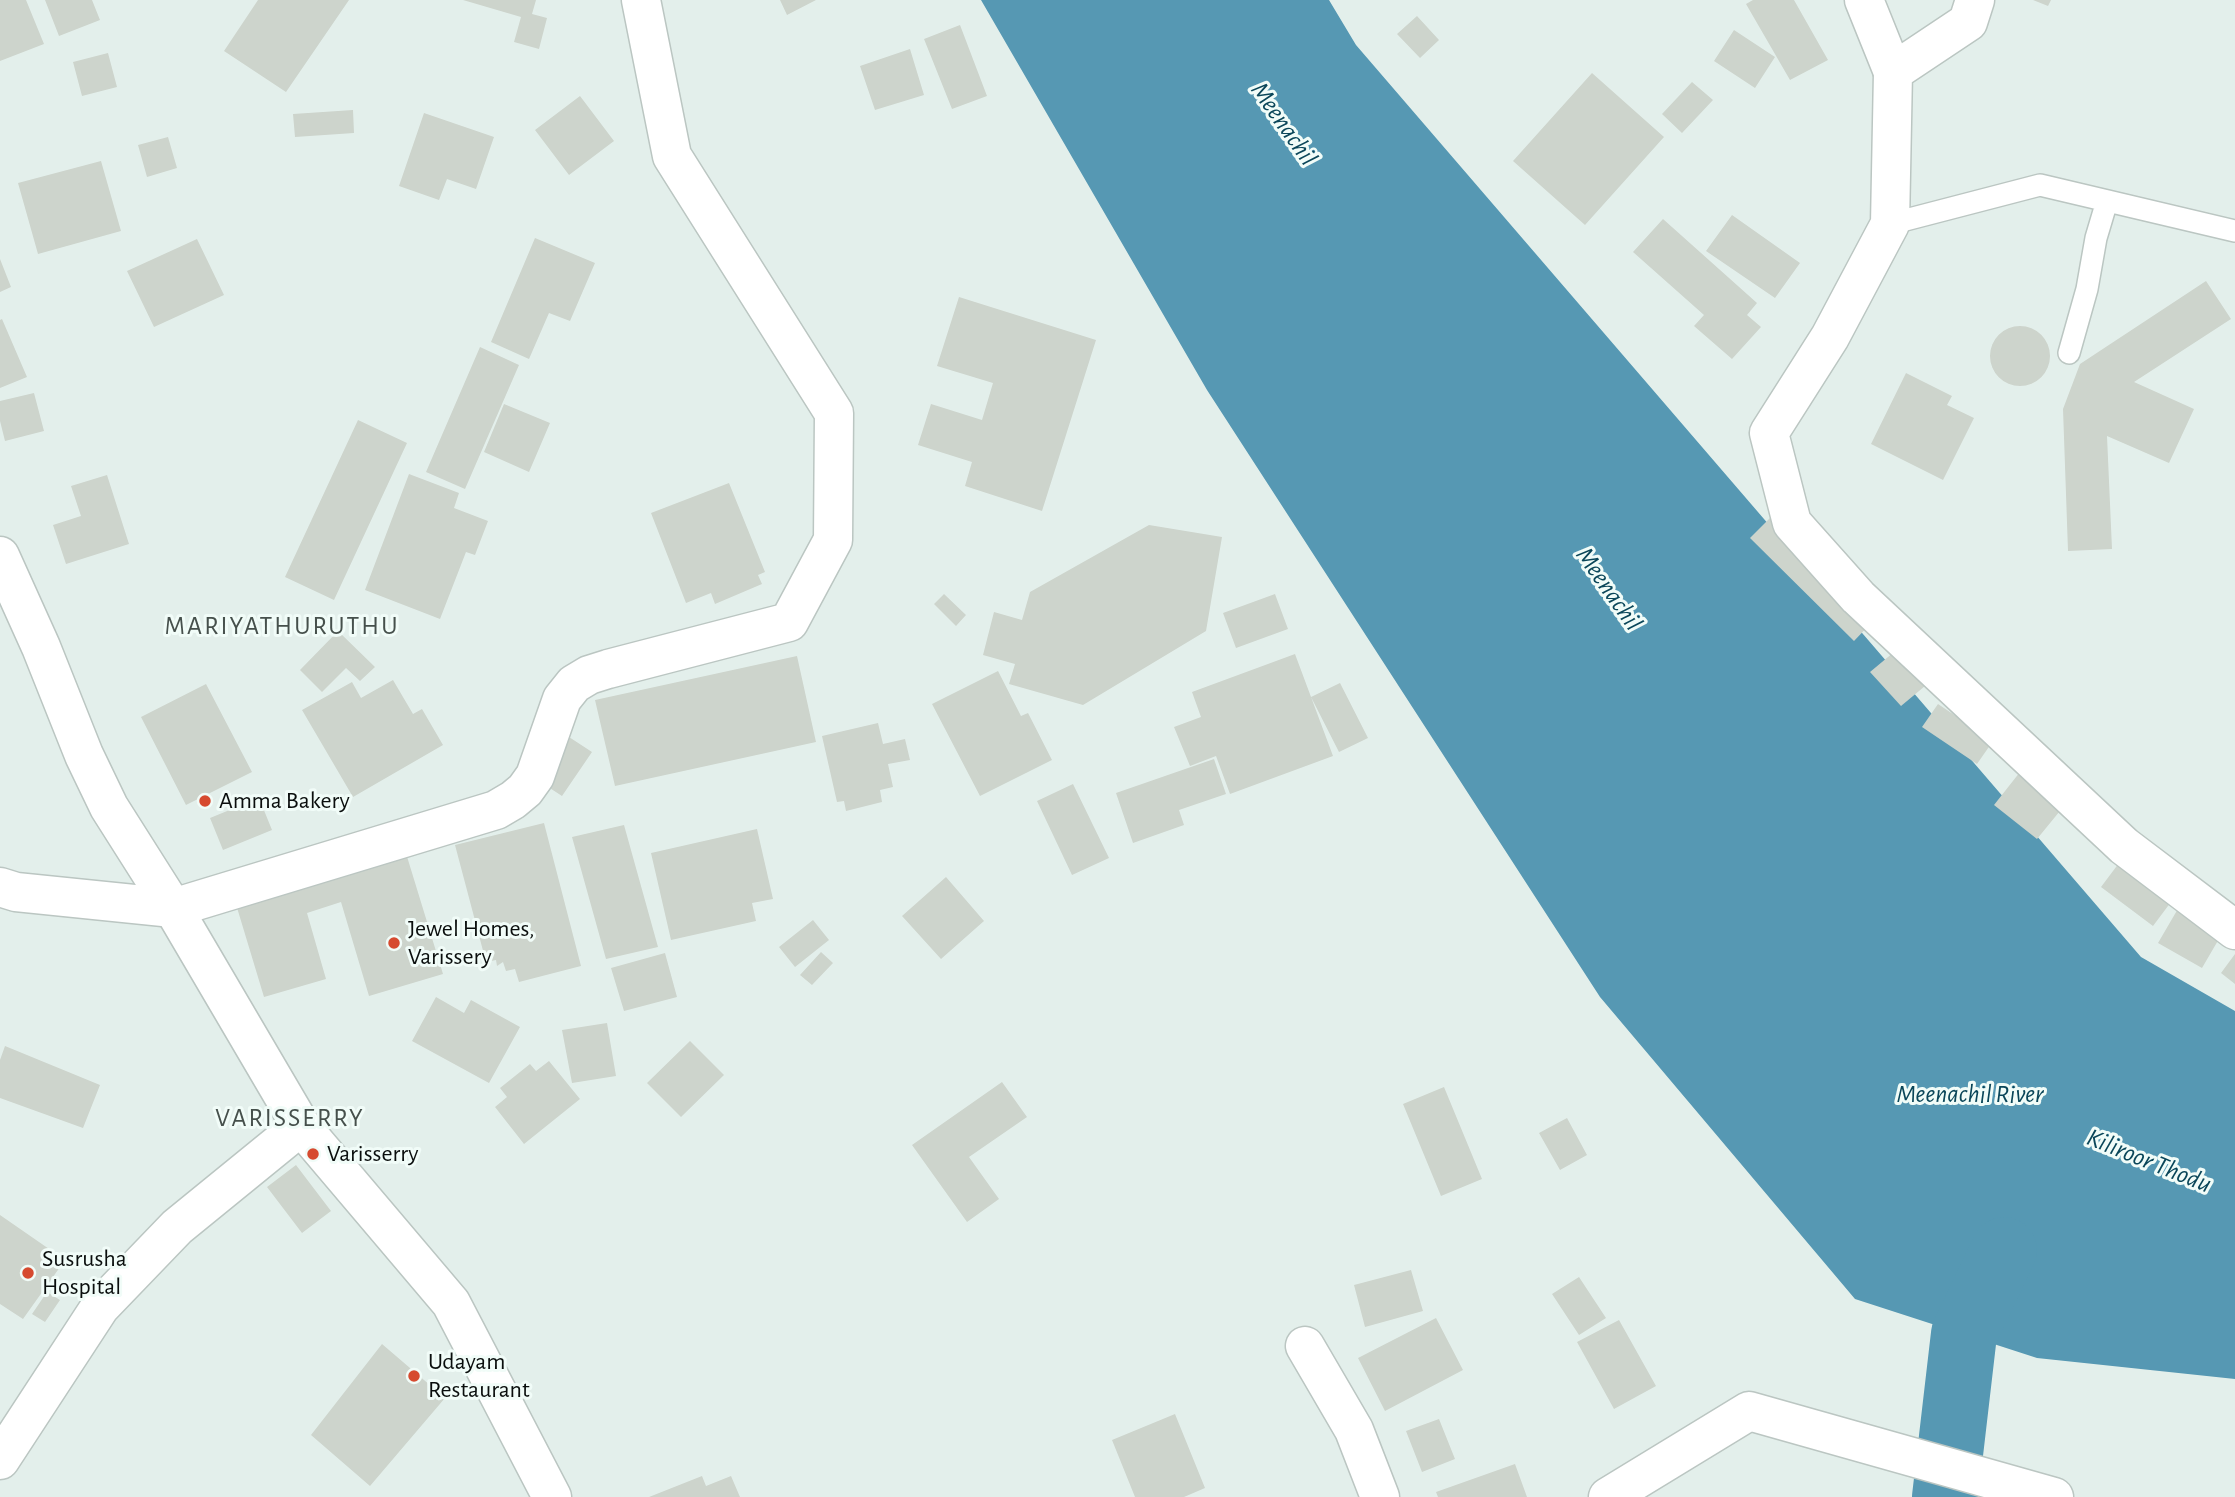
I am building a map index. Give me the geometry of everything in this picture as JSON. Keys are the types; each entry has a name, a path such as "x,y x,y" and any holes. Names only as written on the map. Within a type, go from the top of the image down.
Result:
{"street":[{"path":"0,887 173,908 496,810 525,790 535,776 562,699 574,684 608,669 789,622 833,540 835,413 672,156 641,0"},
{"path":"1864,0 1893,72 1890,224 1829,337 1769,433 1792,523 1858,597 2124,846 2235,930"},
{"path":"1893,72 1968,22 1975,0"},
{"path":"0,556 41,647 84,755 109,807 173,908 301,1126 451,1303 552,1497"},
{"path":"0,1460 100,1307 177,1227 301,1126"},
{"path":"1304,1346 1354,1430 1380,1497"},
{"path":"1608,1497 1749,1412 2039,1493"}],"lane":[{"path":"1890,224 2040,185 2235,231"},
{"path":"2068,353 2087,289 2096,237 2107,201"}],"water":[{"name":"Meenachil River","path":"981,0 1329,0 1356,45 2141,957 2235,1011 2235,1379 2037,1358 1855,1299 1600,997 1207,390"}],"building":[{"path":"0,0 26,0 44,44 0,61"},
{"path":"45,0 92,0 100,20 59,36"},
{"path":"258,0 349,0 286,92 224,51"},
{"path":"463,0 536,0 532,14 547,18 539,49 514,42 521,17"},
{"path":"780,0 816,0 787,15"},
{"path":"1753,0 1794,0 1828,60 1790,80 1746,4"},
{"path":"2033,0 2051,0 2048,6"},
{"path":"1417,16 1439,40 1420,58 1397,34"},
{"path":"960,25 987,96 952,109 924,39"},
{"path":"1734,30 1775,57 1755,88 1714,61"},
{"path":"910,49 924,95 875,110 860,66"},
{"path":"108,53 117,87 82,96 73,62"},
{"path":"1592,73 1664,137 1585,225 1513,161"},
{"path":"1692,82 1713,100 1682,133 1662,114"},
{"path":"580,96 614,141 569,175 535,130"},
{"path":"353,110 354,133 295,137 293,114"},
{"path":"424,113 494,137 476,189 447,179 439,200 399,186"},
{"path":"168,137 177,168 147,177 138,145"},
{"path":"101,161 121,231 38,254 18,183"},
{"path":"1732,215 1800,263 1775,298 1706,251"},
{"path":"1663,219 1757,303 1747,315 1761,327 1732,359 1694,326 1704,315 1633,252"},
{"path":"535,238 595,263 570,321 549,313 529,359 491,342"},
{"path":"197,239 224,295 154,327 127,271"},
{"path":"0,259 11,287 0,292"},
{"path":"2206,281 2231,319 2134,382 2194,409 2169,463 2107,436 2112,549 2068,551 2063,409 2080,364"},
{"path":"959,297 1096,340 1042,511 965,486 972,462 918,445 931,404 982,420 993,383 937,366"},
{"path":"2,319 27,377 0,388 0,320"},
{"path":"2020,326 2037,331 2045,339 2050,356 2045,373 2037,381 2020,386 2003,381 1995,373 1990,356 1995,339 2003,331"},
{"path":"480,347 519,365 465,489 426,472"},
{"path":"1906,373 1952,396 1947,405 1974,418 1943,480 1871,444"},
{"path":"34,393 44,431 5,441 0,421 0,401"},
{"path":"504,404 550,423 529,472 484,452"},
{"path":"358,420 407,443 334,600 285,577"},
{"path":"409,474 459,493 454,508 488,521 475,555 466,552 440,619 365,590"},
{"path":"107,475 129,544 66,564 53,525 81,516 71,486"},
{"path":"729,483 765,572 758,575 762,584 715,604 711,593 686,603 651,513"},
{"path":"1772,516 1875,619 1854,641 1750,538"},
{"path":"1149,525 1222,537 1206,631 1083,705 1009,684 1015,664 983,655 994,612 1022,620 1030,592"},
{"path":"944,594 966,615 956,626 934,604"},
{"path":"1275,594 1288,629 1236,648 1223,613"},
{"path":"338,631 375,667 360,681 346,668 322,692 300,670"},
{"path":"1900,647 1931,681 1901,706 1870,672"},
{"path":"1295,654 1333,756 1230,794 1216,756 1190,766 1174,727 1201,717 1192,692"},
{"path":"797,656 816,742 615,786 595,700"},
{"path":"998,671 1021,716 1028,713 1052,760 980,796 932,704"},
{"path":"393,680 413,714 422,709 443,745 353,797 302,710 352,682 361,698"},
{"path":"1340,683 1368,738 1339,752 1311,697"},
{"path":"206,684 252,772 186,805 141,717"},
{"path":"1938,704 1993,741 1977,764 1922,727"},
{"path":"878,723 883,744 905,739 910,760 888,764 893,787 880,790 882,802 846,811 844,801 837,802 822,736"},
{"path":"569,737 592,752 562,796 539,781"},
{"path":"1214,759 1226,794 1179,810 1184,825 1133,843 1116,793"},
{"path":"2020,772 2064,806 2037,839 1994,805"},
{"path":"1073,784 1109,858 1072,875 1037,801"},
{"path":"259,798 272,830 223,850 210,818"},
{"path":"544,823 581,966 519,982 515,969 506,971 503,962 497,966 496,960 486,962 455,845"},
{"path":"624,825 658,947 606,959 572,837"},
{"path":"757,829 773,899 752,903 756,921 671,940 651,853"},
{"name":"Jewel Homes, Varissery","path":"405,850 443,974 369,996 341,902 307,913 326,979 264,997 235,901"},
{"path":"2125,855 2177,894 2153,926 2101,887"},
{"path":"946,877 984,921 941,959 902,916"},
{"path":"2179,907 2223,932 2202,968 2158,943"},
{"path":"813,920 829,940 795,967 779,947"},
{"path":"821,952 833,963 812,985 800,975"},
{"path":"665,953 677,997 624,1011 611,968"},
{"path":"2235,954 2235,984 2221,973"},
{"path":"436,997 464,1013 471,1000 520,1027 489,1083 412,1041"},
{"path":"607,1023 616,1076 572,1083 562,1030"},
{"path":"690,1041 724,1075 681,1117 647,1083"},
{"path":"5,1046 100,1085 83,1128 0,1098 0,1060"},
{"path":"549,1061 580,1099 524,1144 495,1107 507,1097 500,1088 530,1064 536,1071"},
{"path":"1002,1082 1027,1117 969,1157 999,1199 967,1222 912,1145"},
{"path":"1444,1087 1482,1179 1441,1196 1403,1104"},
{"path":"1567,1118 1587,1155 1560,1170 1539,1133"},
{"path":"296,1165 331,1211 302,1233 267,1187"},
{"name":"Susrusha Hospital","path":"0,1215 65,1260 23,1319 0,1304"},
{"path":"1411,1270 1423,1311 1365,1327 1354,1285"},
{"path":"1579,1277 1606,1318 1579,1335 1552,1294"},
{"path":"47,1292 60,1300 45,1322 32,1314"},
{"path":"1436,1318 1463,1370 1385,1411 1358,1358"},
{"path":"1619,1320 1656,1386 1614,1409 1577,1342"},
{"path":"382,1344 445,1398 370,1486 311,1435"},
{"path":"1175,1414 1205,1488 1184,1497 1135,1497 1112,1440"},
{"path":"1439,1419 1455,1459 1422,1472 1406,1431"},
{"path":"1515,1464 1527,1497 1438,1497 1436,1492"},
{"path":"702,1476 706,1486 731,1476 740,1497 649,1497"}],"waterway":[{"path":"1945,1497 1964,1334 2004,1250"}],"place":[{"name":"Amma Bakery","path":"205,801"},
{"name":"Jewel Homes, Varissery","path":"394,943"},
{"name":"Varisserry","path":"313,1154"},
{"name":"Susrusha Hospital","path":"28,1273"},
{"name":"Udayam Restaurant","path":"414,1376"}],"district":[{"name":"MARIYATHURUTHU","path":"282,626"},
{"name":"VARISSERRY","path":"290,1118"}],"water label":[{"name":"Meenachil","path":"1284,124"},
{"name":"Meenachil","path":"1609,589"},
{"name":"Kiliroor Thodu","path":"2149,1161"}]}
